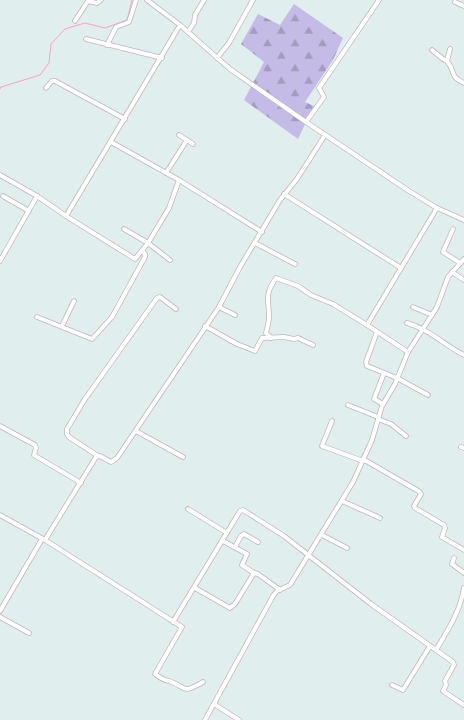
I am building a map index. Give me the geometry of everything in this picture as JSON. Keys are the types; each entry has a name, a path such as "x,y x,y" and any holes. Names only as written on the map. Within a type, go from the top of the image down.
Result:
{"street":[{"path":"75,21 88,1 97,3 101,0"},
{"path":"107,45 116,27 129,22 136,0"},
{"path":"147,0 188,32 217,58 306,122 437,208 464,220"},
{"path":"188,32 204,0"},
{"path":"217,58 229,43 253,0"},
{"path":"306,122 324,97 318,88 379,0"},
{"path":"455,2 464,6"},
{"path":"66,216 180,26"},
{"path":"86,40 162,58"},
{"path":"450,49 448,61 454,78 464,83"},
{"path":"432,50 448,61"},
{"path":"46,88 52,81 55,81 125,119"},
{"path":"178,135 193,144"},
{"path":"176,309 160,297 157,298 85,399 67,429 69,437 109,462 115,460 136,431 219,307 284,194 297,179 325,135"},
{"path":"166,173 187,140"},
{"path":"111,142 179,180 262,232"},
{"path":"0,175 37,196 134,259 142,252 172,203 179,180"},
{"path":"284,194 401,268"},
{"path":"3,196 29,210"},
{"path":"0,261 37,196"},
{"path":"367,325 437,208"},
{"path":"124,229 148,243 170,260"},
{"path":"453,229 443,252 460,263"},
{"path":"255,243 295,264"},
{"path":"37,316 90,340 94,338 112,317 145,257 145,254 142,252"},
{"path":"205,720 273,596 290,585 342,501 374,436 383,404 398,378 408,352 432,315 452,272 464,258"},
{"path":"452,272 464,280"},
{"path":"271,338 266,331 269,316 267,302 270,288 276,278 298,286 311,295 333,304 408,352"},
{"path":"62,326 74,301"},
{"path":"219,307 235,315"},
{"path":"413,307 432,315"},
{"path":"407,323 423,329 464,355"},
{"path":"205,326 237,344 255,351 261,338 298,338 313,344"},
{"path":"377,332 366,364 398,378 428,395"},
{"path":"383,404 374,399 384,373"},
{"path":"348,405 391,424 406,436"},
{"path":"332,422 322,446 363,460 420,492 421,494 414,506 415,508 444,526 442,537 464,550"},
{"path":"0,426 35,445 35,456 81,483"},
{"path":"136,431 183,457"},
{"path":"0,611 98,456"},
{"path":"342,501 380,518"},
{"path":"188,509 227,533"},
{"path":"173,622 240,511 243,510 278,532 371,604 454,664 444,682 446,685 444,692 464,706"},
{"path":"0,515 44,540 181,626 182,629 155,674 164,681 183,689 194,687 202,682"},
{"path":"235,547 244,534 258,542"},
{"path":"322,535 347,548"},
{"path":"223,540 247,554 242,565 280,590"},
{"path":"454,558 452,564 464,573"},
{"path":"195,588 232,608 254,574"},
{"path":"436,650 457,614 464,588"},
{"path":"0,617 29,633"},
{"path":"392,685 404,690 430,646"},
{"path":"214,704 239,720"}],"green space":[{"path":"294,4 343,38 333,60 305,102 314,106 298,139 244,100 264,62 241,44 258,14 280,25"}],"waterway":[{"path":"0,89 1,87 40,75 49,63 51,44 65,29 85,23 105,28 127,20 132,0"}]}
